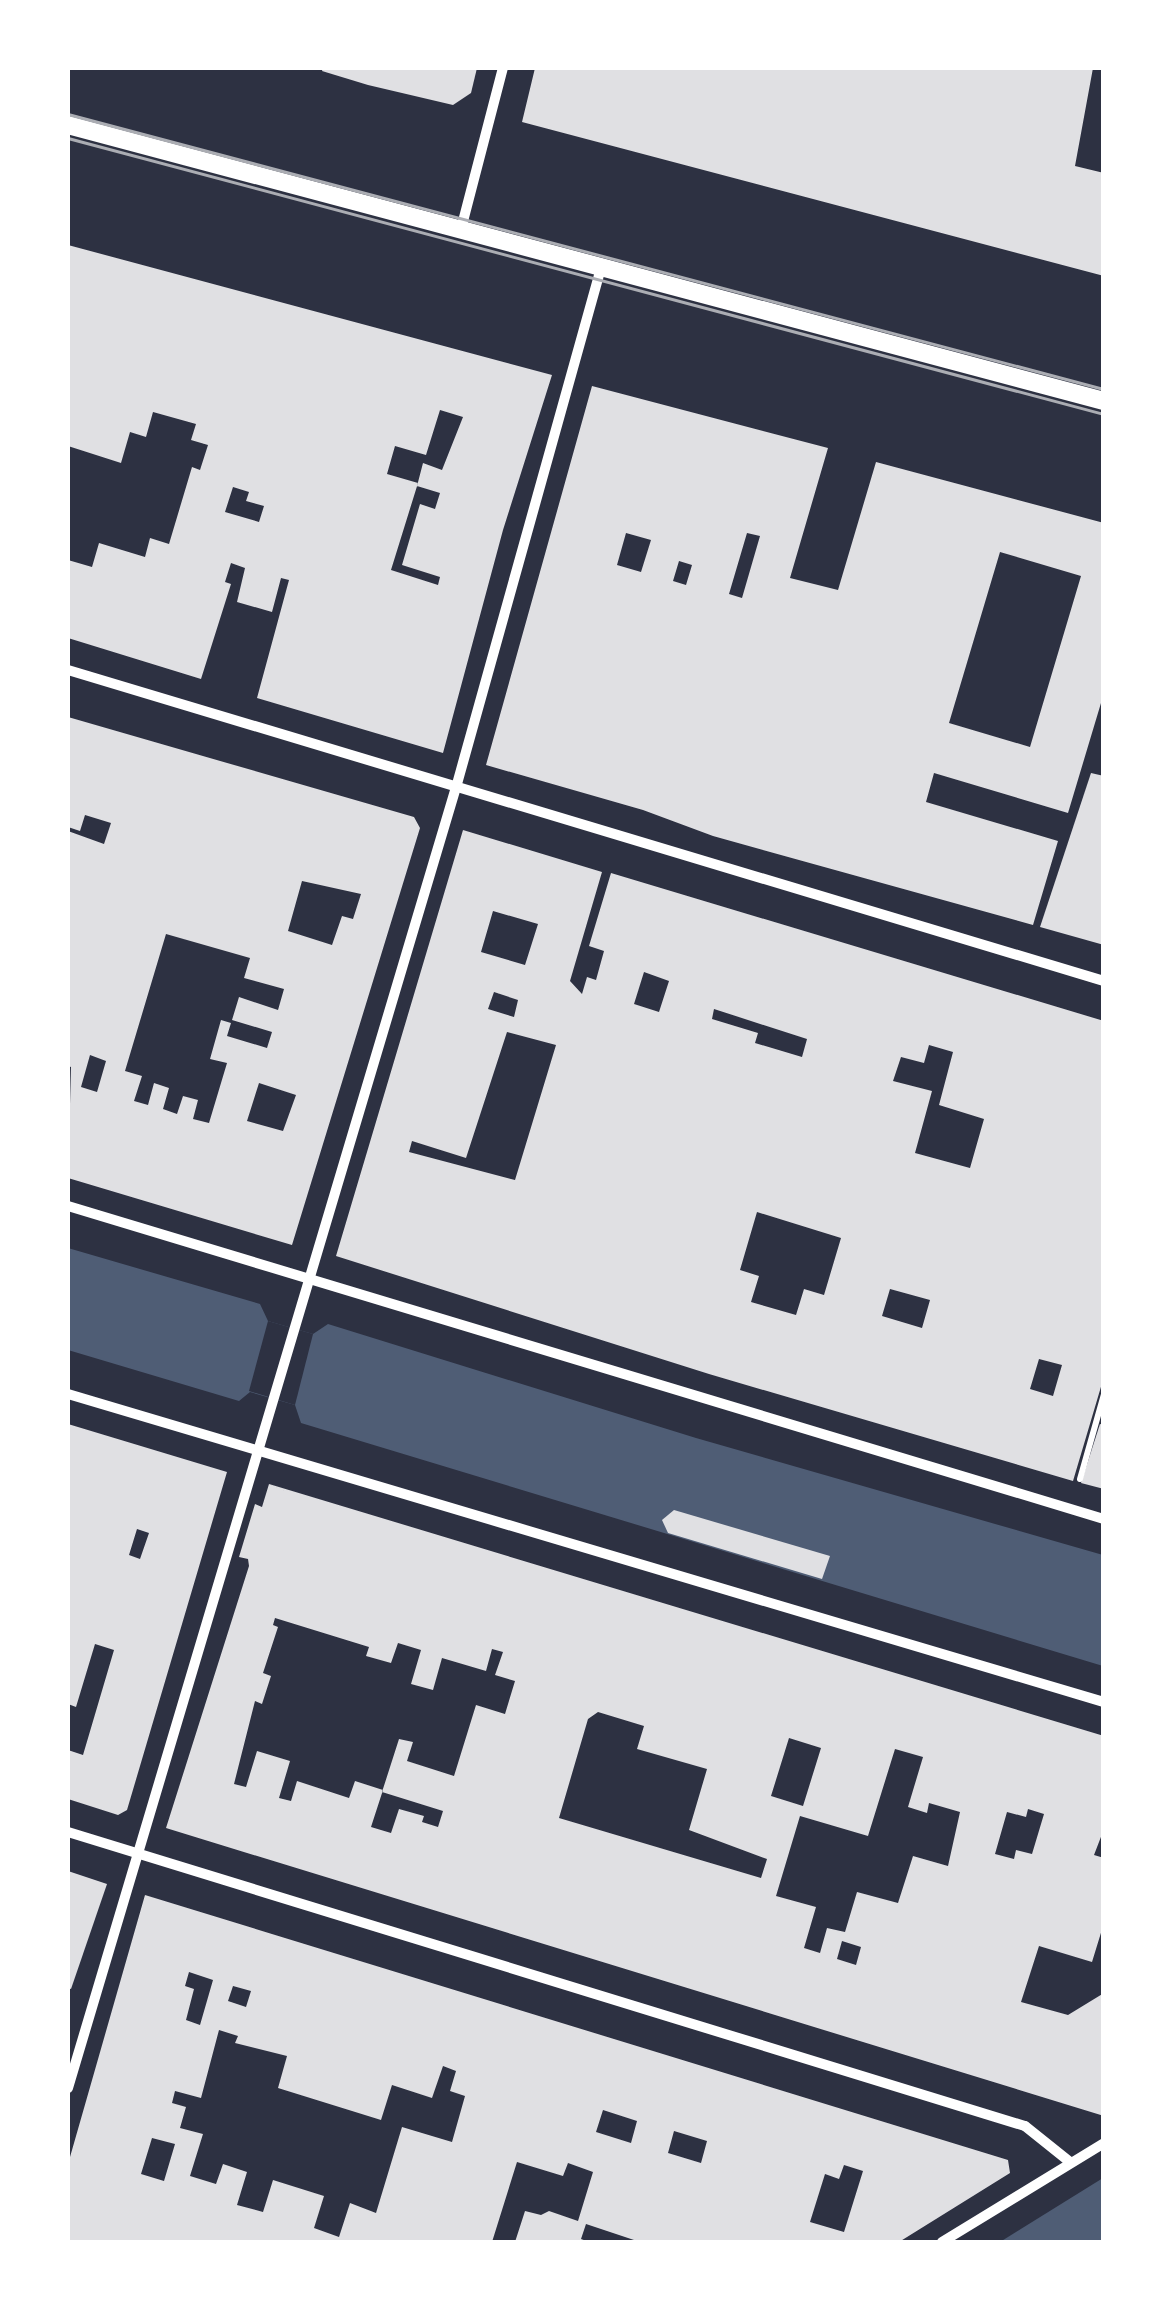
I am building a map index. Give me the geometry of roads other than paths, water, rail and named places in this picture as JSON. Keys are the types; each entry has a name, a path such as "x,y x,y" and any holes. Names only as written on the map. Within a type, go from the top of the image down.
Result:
{"street":[{"path":"461,229 503,68"},
{"path":"68,124 1104,401"},
{"path":"68,2088 457,784 600,268"},
{"path":"68,670 1104,981"},
{"path":"68,1206 1104,1518"},
{"path":"68,1394 1104,1702"},
{"path":"68,1832 1024,2126 1070,2162"},
{"path":"942,2242 1104,2142"}],"water":[{"path":"68,1248 260,1304 268,1321 313,1334 328,1324 696,1438 1103,1555 1103,1666 301,1423 295,1405 250,1392 239,1401 68,1350"},
{"path":"1103,2178 1103,2242 1000,2242"}],"tram line":[{"path":"68,114 1104,389"},
{"path":"68,138 1104,414"}]}
